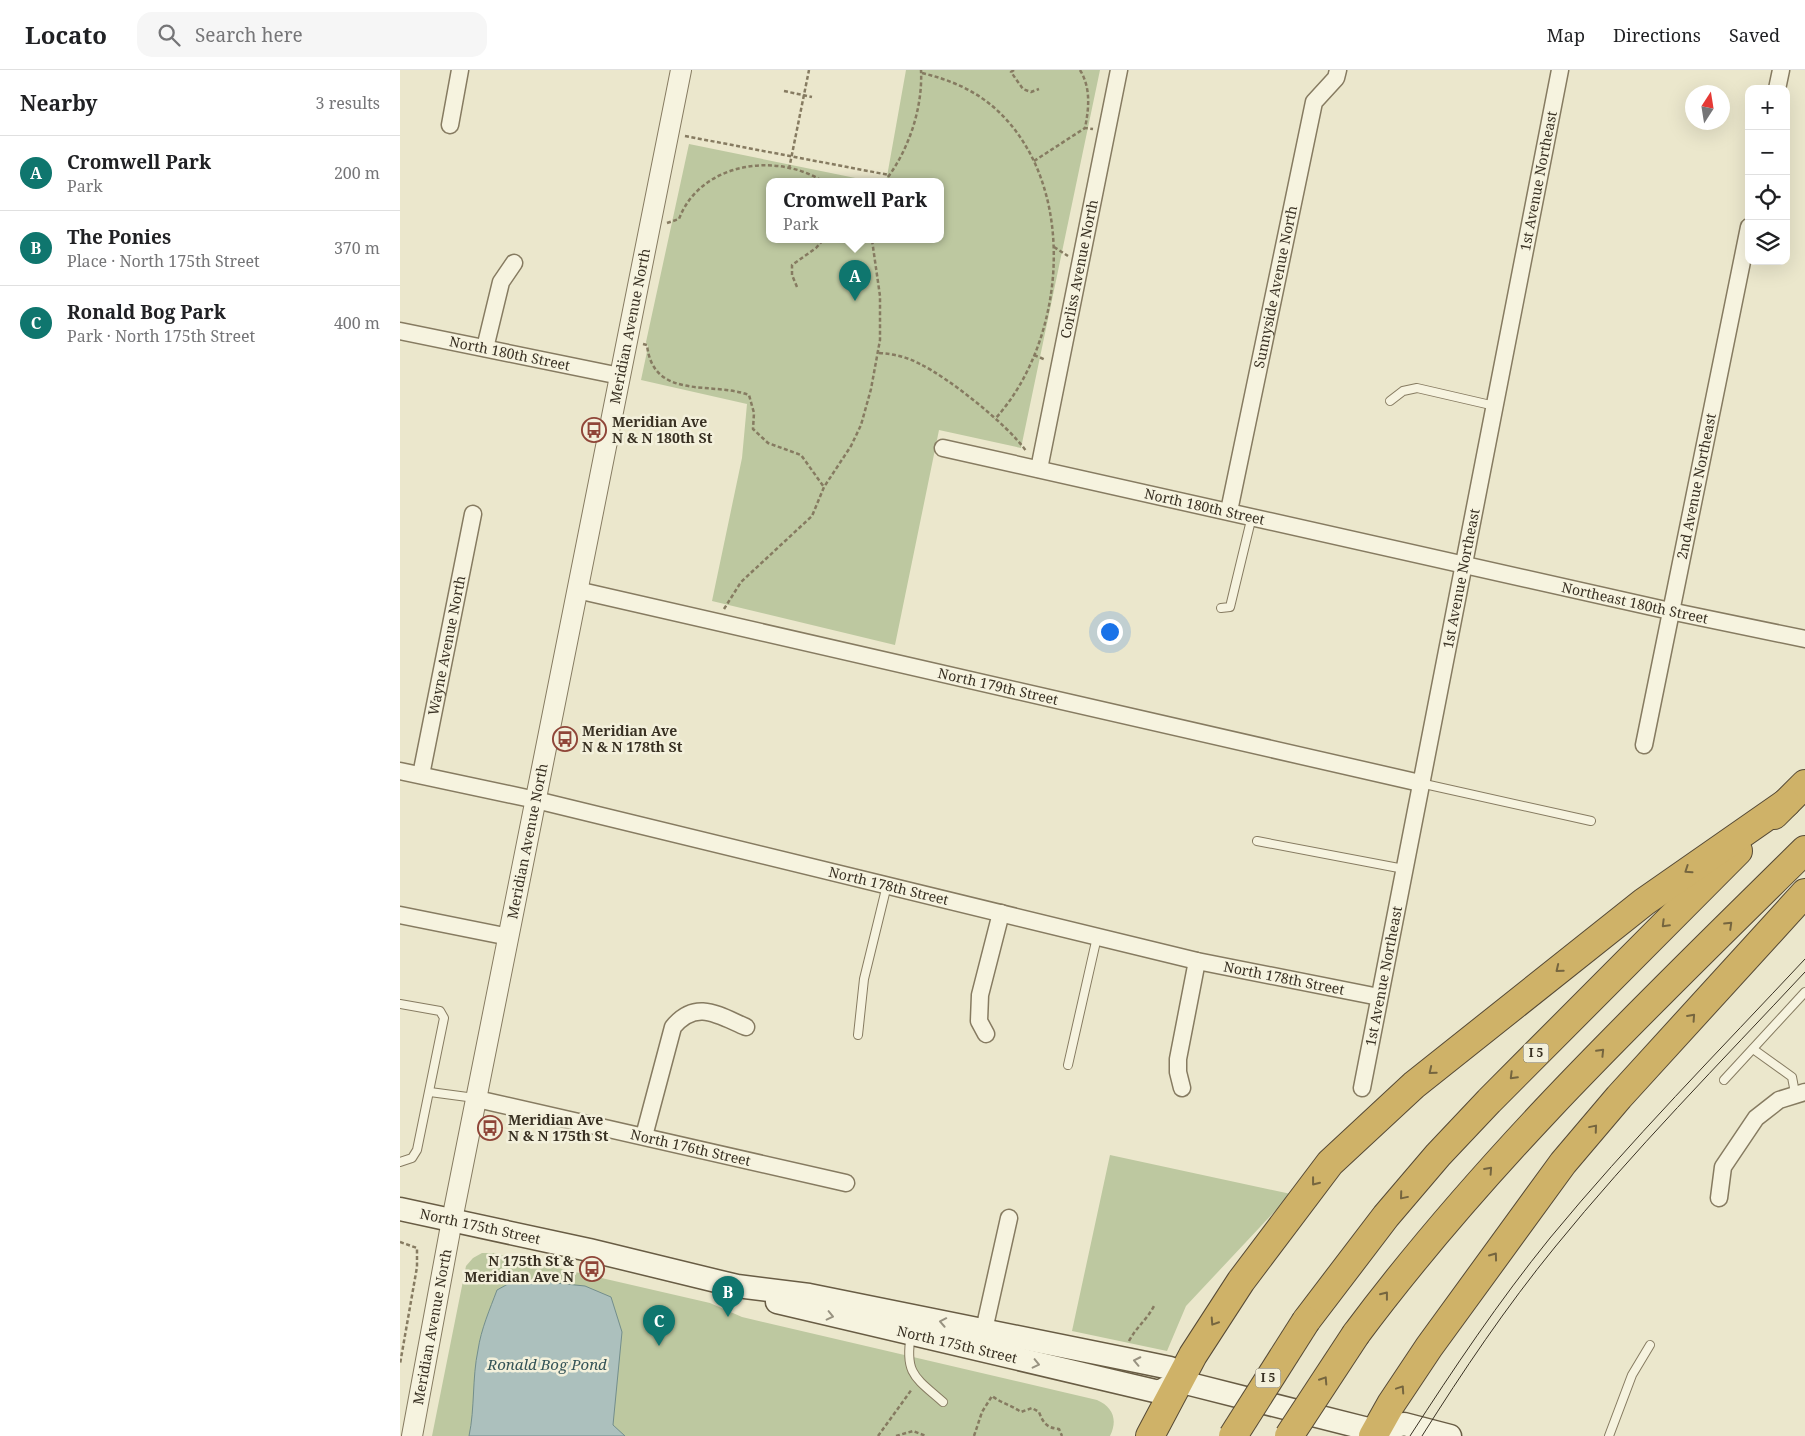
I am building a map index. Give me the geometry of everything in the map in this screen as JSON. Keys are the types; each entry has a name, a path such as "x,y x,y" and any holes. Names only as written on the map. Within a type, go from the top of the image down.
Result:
{"highway":[{"name":"I 5","path":"1233,1436 1306,1321 1386,1216 1438,1155 1489,1101 1805,784"},
{"path":"1150,1436 1178,1381 1241,1281 1330,1163 1414,1085 1644,902 1786,803"},
{"path":"1289,1436 1356,1334 1412,1261 1517,1139 1628,1024 1805,850"},
{"path":"1377,1434 1391,1404 1429,1347 1563,1163 1619,1096 1805,893"}],"main road":[{"name":"North 175th Street","path":"400,1209 737,1286 809,1295 1170,1368 1178,1381"},
{"name":"North 175th Street","path":"737,1286 783,1304 911,1335 1159,1392 1178,1381 1281,1406 1377,1434"},
{"path":"1377,1434 1404,1424 1450,1436"}],"street":[{"path":"450,125 460,70"},
{"name":"Meridian Avenue North","path":"412,1436 452,1220 681,70"},
{"name":"Corliss Avenue North","path":"1038,469 1119,70"},
{"name":"Sunnyside Avenue North","path":"1228,511 1314,102 1336,78 1338,70"},
{"name":"1st Avenue Northeast","path":"1362,1088 1378,997 1465,563 1560,70"},
{"path":"1778,85 1781,70"},
{"name":"2nd Avenue Northeast","path":"1644,745 1745,246"},
{"path":"485,348 501,282 514,263"},
{"name":"North 180th Street","path":"400,331 620,376"},
{"name":"North 180th Street","path":"943,448 1465,563"},
{"name":"Wayne Avenue North","path":"421,775 473,514"},
{"name":"Northeast 180th Street","path":"1465,563 1670,611 1805,639"},
{"name":"North 179th Street","path":"577,590 1420,783"},
{"name":"North 178th Street","path":"400,771 536,800 1197,961 1378,997"},
{"path":"986,1034 979,1021 980,995 1001,913"},
{"path":"400,915 509,937"},
{"path":"1182,1088 1178,1072 1178,1059 1197,961"},
{"path":"644,1136 673,1027 682,1015 695,1010 715,1013 746,1027"},
{"path":"1719,1198 1723,1167 1756,1118 1779,1100 1800,1093"},
{"name":"North 176th Street","path":"476,1099 846,1183"},
{"path":"984,1330 1009,1218"}],"lane":[{"path":"1390,401 1403,391 1417,388 1495,406"},
{"path":"1221,608 1230,607 1252,516"},
{"path":"1420,783 1590,822"},
{"path":"1257,841 1404,869"},
{"path":"858,1035 864,979 886,885"},
{"path":"1068,1065 1097,936"},
{"path":"1724,1080 1805,992"},
{"path":"400,1004 440,1011 443,1014 430,1092 417,1150 412,1158 400,1162"},
{"path":"1753,1049 1792,1077 1800,1093"},
{"path":"430,1092 476,1099"},
{"path":"911,1335 908,1358 912,1372 943,1402"},
{"path":"1609,1436 1632,1375 1650,1345"}],"path":[{"path":"789,169 809,70"},
{"path":"1008,70 1012,71 1023,89 1031,92 1038,89"},
{"path":"1080,70 1086,82 1088,97 1085,128"},
{"path":"888,178 909,139 919,97 922,72 956,83 977,95 1000,113 1034,161 1045,192 1054,245 1053,284 1040,341 1029,368 995,419"},
{"path":"784,91 812,97"},
{"path":"1034,161 1085,128 1106,132"},
{"path":"668,133 890,175"},
{"path":"651,220 667,223 679,219 685,203 719,174 758,165 789,169 818,178"},
{"path":"797,287 792,275 792,265 820,243"},
{"path":"718,622 729,598 741,582 812,516 824,487 851,446 861,425 879,353 880,296 872,243"},
{"path":"643,344 647,345 649,358 659,375 673,382 708,389 736,390 749,395 754,413 753,429 768,443 801,455 824,487"},
{"path":"879,353 900,355 920,364 956,387 995,419 1024,448 1038,469"},
{"path":"400,1242 417,1248 417,1268 400,1364"},
{"path":"1121,1358 1139,1323 1148,1318 1155,1304"},
{"path":"878,1436 919,1380"},
{"path":"974,1436 982,1412 992,1396 1001,1403 1011,1405 1021,1412 1032,1408 1039,1412 1043,1422 1050,1428 1059,1429 1062,1436"},
{"path":"896,1436 913,1431 926,1436"}],"green space":[{"path":"906,70 1100,70 1021,448 939,430 895,645 712,601 742,458 747,404 641,380 648,347 646,342 689,144 855,178 766,178 766,243 944,243 944,178 887,178"},
{"path":"1110,1155 1291,1194 1186,1306 1167,1351 1072,1331"},
{"path":"482,1253 493,1253 710,1303 742,1317 1097,1400 1110,1410 1114,1419 1114,1425 1110,1436 432,1436 466,1266 473,1258"}],"water":[{"name":"Ronald Bog Pond","path":"517,1279 585,1286 611,1297 622,1332 613,1425 625,1436 469,1436 476,1361 483,1327 497,1290"}],"tram line":[{"path":"1410,1436 1477,1335 1550,1238 1643,1131 1805,959"},
{"path":"1422,1436 1485,1340 1555,1247 1615,1176 1805,972"}],"place":[{"name":"Cromwell Park","path":"855,301"},
{"name":"Meridian Ave N & N 180th St","path":"594,430"},
{"name":"Meridian Ave N & N 178th St","path":"565,739"},
{"name":"Meridian Ave N & N 175th St","path":"490,1128"},
{"name":"N 175th St & Meridian Ave N","path":"592,1269"},
{"name":"The Ponies","path":"728,1317"},
{"name":"Ronald Bog Park","path":"659,1346"}]}
